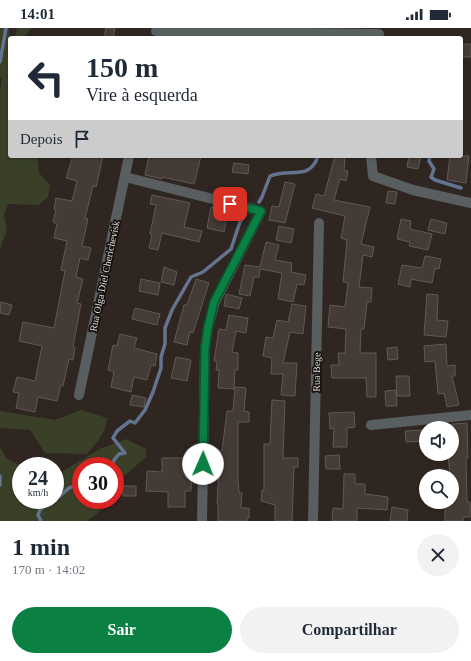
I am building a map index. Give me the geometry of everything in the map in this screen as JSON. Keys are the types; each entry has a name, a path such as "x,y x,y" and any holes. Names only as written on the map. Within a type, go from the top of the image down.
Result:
{"street":[{"path":"155,32 379,34"},
{"name":"Rua Olga Diel Cherichevisk","path":"79,395 129,158"},
{"path":"371,158 373,176 413,190 471,202"},
{"path":"125,177 261,211 214,302 208,327 205,349 202,521"},
{"name":"Rua Bege","path":"313,521 319,223"},
{"path":"371,425 471,415"}],"green space":[{"path":"0,28 9,28 8,158 37,158 39,173 50,185 48,197 38,205 8,204 4,214 7,230 0,249 0,92 2,77 0,79"},
{"path":"17,28 32,28 27,36 15,36"},
{"path":"81,410 107,418 103,433 87,454 45,453 30,430 0,428 0,411 55,420"},
{"path":"126,439 146,449 146,457 124,476 124,457 87,457 100,449"},
{"path":"0,447 7,459 12,461 12,509 64,509 64,471 72,466 72,509 101,509 100,511 87,521 0,521"}],"building":[{"path":"106,28 115,28 113,36 104,36"},
{"path":"463,44 471,44 471,57 463,57"},
{"path":"463,156 469,156 466,183 447,180 450,158 463,158"},
{"path":"72,158 103,158 96,187 93,186 85,218 88,219 82,246 91,248 88,260 80,258 76,277 83,279 77,303 81,304 73,347 75,348 73,360 69,359 63,386 61,385 57,401 38,397 35,412 16,408 19,393 13,392 17,377 35,381 42,346 19,341 23,322 54,328 65,271 61,270 67,241 54,238 57,224 53,222 56,210 54,209 56,198 72,201 77,181 66,178"},
{"path":"149,158 200,158 194,184 145,175"},
{"path":"334,158 345,158 344,170 348,171 346,181 340,179 334,200 370,207 361,244 374,247 372,257 363,255 359,287 372,288 371,302 367,302 364,329 361,329 360,353 376,353 376,397 367,397 366,378 332,378 331,365 339,365 338,353 345,353 346,329 328,327 330,305 345,307 348,283 343,282 347,240 341,238 345,216 312,208 316,194 324,196"},
{"path":"409,158 421,158 418,169 407,167"},
{"path":"234,163 249,165 248,174 232,172"},
{"path":"285,182 295,184 285,223 269,220 272,206 279,207"},
{"path":"388,191 397,192 395,204 386,203"},
{"path":"152,195 190,203 184,227 202,231 199,242 162,233 158,250 149,248 152,235 150,234 156,205 150,204"},
{"path":"211,207 228,211 224,232 207,228"},
{"path":"401,219 411,221 410,229 432,234 428,250 409,246 410,242 397,239"},
{"path":"431,219 447,223 445,234 428,230"},
{"path":"279,226 294,229 291,243 276,240"},
{"path":"266,242 279,245 275,260 292,263 291,272 306,275 304,285 297,284 293,302 278,299 282,273 260,269 259,277 254,277 250,296 239,294 245,265 260,267"},
{"path":"425,256 441,259 439,269 435,268 432,283 411,279 410,287 398,284 402,265 422,268"},
{"path":"164,267 177,272 174,285 161,282"},
{"path":"141,279 160,283 158,295 139,291"},
{"path":"196,279 209,283 193,333 190,332 187,345 174,342 184,305 187,305"},
{"path":"226,294 242,298 239,309 224,306"},
{"path":"427,294 438,295 437,320 448,321 446,337 424,335"},
{"path":"1,302 12,305 9,315 0,313"},
{"path":"292,304 306,306 303,334 290,332 283,363 297,363 295,396 281,395 283,374 271,374 272,358 263,356 266,337 273,338 277,320 288,322"},
{"path":"135,308 160,314 157,325 132,319"},
{"path":"229,315 248,318 246,333 236,331 232,352 238,353 238,370 235,370 234,389 218,388 219,370 216,370 217,362 214,361 219,329 226,330"},
{"path":"120,334 137,338 134,348 157,354 155,366 151,365 147,380 134,377 131,392 111,387 114,372 108,370 113,345 117,346"},
{"path":"446,344 447,366 455,365 455,376 452,376 459,405 447,407 444,393 438,394 435,361 425,362 424,346"},
{"path":"397,347 398,359 388,360 387,348"},
{"path":"176,357 191,360 187,381 171,378"},
{"path":"396,376 409,376 410,396 397,396"},
{"path":"235,387 246,388 244,411 249,412 249,422 238,422 238,480 239,493 242,493 241,508 249,508 249,518 247,518 247,521 218,521 217,504 220,451 222,451 227,411 233,411"},
{"path":"396,390 397,406 386,406 385,391"},
{"path":"132,395 146,398 144,407 130,405"},
{"path":"272,400 285,401 283,458 298,458 298,467 294,467 292,521 275,521 275,505 261,501 262,490 264,490 264,444 270,444"},
{"path":"354,412 355,427 347,428 347,447 333,447 334,428 330,429 329,413"},
{"path":"467,423 467,502 470,502 470,517 463,517 463,521 445,521 445,509 459,509 459,469 449,469 449,461 459,461 459,424"},
{"path":"419,430 419,441 406,442 405,431"},
{"path":"339,455 340,469 326,469 325,456"},
{"path":"162,458 192,458 191,491 185,491 185,507 168,507 168,492 146,491 147,471 162,472"},
{"path":"344,474 355,474 355,484 365,484 365,494 388,497 387,510 357,508 357,521 332,521 333,508 343,509"},
{"path":"124,486 136,486 136,496 124,496"},
{"path":"392,507 408,510 407,521 390,521"}],"waterway":[{"path":"0,62 6,28"},
{"path":"259,202 270,176 305,171 310,169 317,158"},
{"path":"430,158 429,161 434,169 431,177 435,180 461,188"},
{"path":"116,457 119,454 125,453 113,438 117,431 130,421 135,423 145,410 153,392 161,368 161,357 165,344 165,328 172,310 191,277 203,272 231,249 240,222 245,215"},
{"path":"0,476 0,485"},
{"path":"41,521 38,515 40,510 72,487"}],"route":[{"path":"203,464 205,349 208,327 214,302 261,211 230,204"}]}
